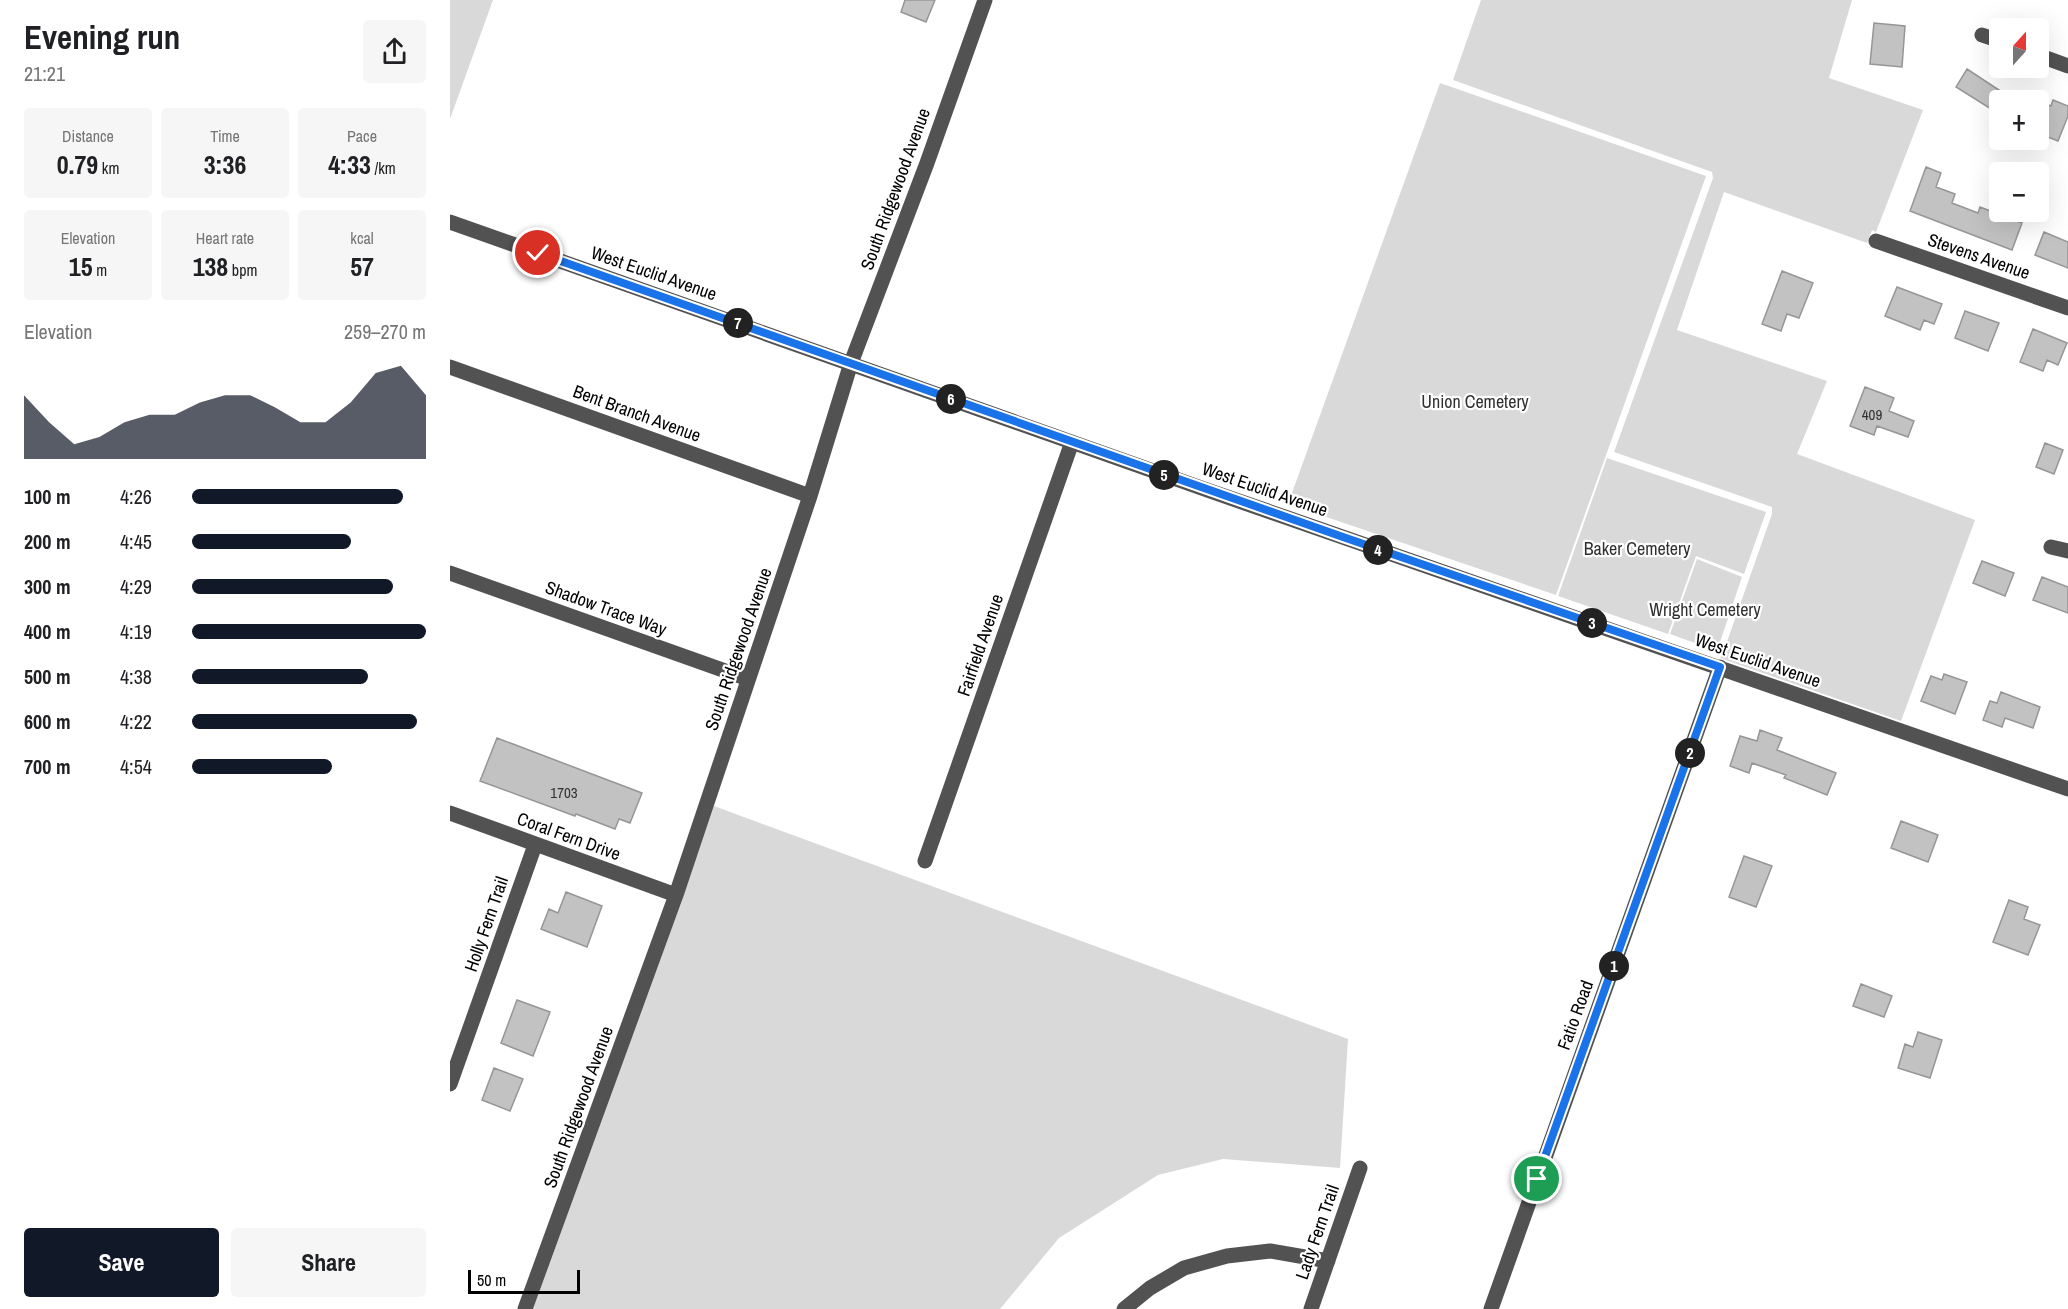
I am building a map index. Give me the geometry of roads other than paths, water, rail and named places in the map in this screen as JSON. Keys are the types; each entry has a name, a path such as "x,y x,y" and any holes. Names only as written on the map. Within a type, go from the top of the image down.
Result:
{"street":[{"name":"South Ridgewood Avenue","path":"525,1309 676,895 810,496 851,363 927,163 984,0"},
{"path":"1982,34 1989,37"},
{"path":"2049,59 2068,66"},
{"name":"West Euclid Avenue","path":"450,222 1072,442 2068,789"},
{"name":"Stevens Avenue","path":"1876,241 2068,308"},
{"name":"Bent Branch Avenue","path":"450,367 810,496"},
{"name":"Fairfield Avenue","path":"925,861 1072,442"},
{"path":"2051,547 2068,551"},
{"name":"Shadow Trace Way","path":"450,573 748,679"},
{"name":"Fatio Road","path":"1491,1309 1720,667"},
{"name":"Coral Fern Drive","path":"450,813 676,895"},
{"name":"Holly Fern Trail","path":"450,1084 535,845"},
{"name":"Lady Fern Trail","path":"1311,1309 1360,1168"},
{"path":"1124,1309 1150,1288 1184,1269 1227,1256 1270,1251 1328,1261"}],"park label":[{"name":"Union Cemetery","path":"1475,401"},
{"name":"Baker Cemetery","path":"1637,548"},
{"name":"Wright Cemetery","path":"1705,609"}]}
